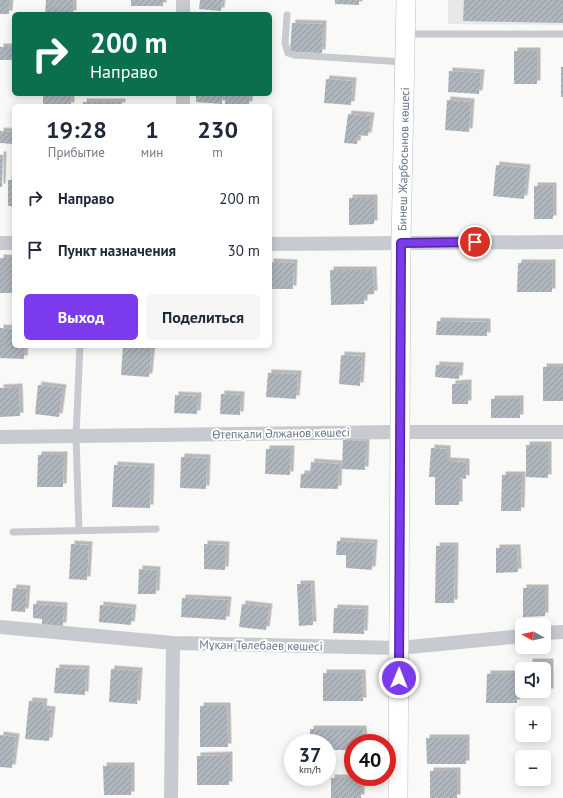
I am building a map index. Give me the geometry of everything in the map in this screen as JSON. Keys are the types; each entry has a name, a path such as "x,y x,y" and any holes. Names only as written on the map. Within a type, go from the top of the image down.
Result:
{"street":[{"path":"183,0 183,12"},
{"name":"Бинеш Жарбосынов көшесі","path":"398,798 399,432 406,0"},
{"path":"272,244 563,242"},
{"path":"0,243 12,243"},
{"name":"Өтепқали Әлжанов көшесі","path":"0,437 399,432 563,432"},
{"name":"Мұқан Төлебаев көшесі","path":"0,627 173,643 399,648 515,637"},
{"path":"551,633 563,632"},
{"path":"171,798 173,643"}],"lane":[{"path":"287,15 285,43 288,53 294,55 404,62"},
{"path":"405,34 563,34"},
{"path":"79,531 76,436 80,348"},
{"path":"13,532 156,529"}],"shaded area":[{"path":"448,0 563,0 563,25 448,24"}],"building":[{"path":"0,0 10,0 9,14 0,14"},
{"path":"46,0 73,0 73,12 45,12"},
{"path":"131,0 163,0 163,6 131,6"},
{"path":"200,0 222,0 221,11 199,9"},
{"path":"335,0 359,0 359,5 335,4"},
{"path":"464,0 563,0 563,23 463,21"},
{"path":"292,23 323,24 322,53 290,52"},
{"path":"0,47 12,47 12,60 0,60"},
{"path":"514,51 537,51 537,84 514,84"},
{"path":"561,67 563,67 563,97 561,97"},
{"path":"449,71 481,73 479,94 448,92"},
{"path":"326,79 353,81 351,105 324,103"},
{"path":"43,96 71,96 71,104 43,104"},
{"path":"196,96 222,96 222,104 196,102"},
{"path":"225,96 250,96 249,104 225,104"},
{"path":"447,100 471,102 469,132 445,130"},
{"path":"83,102 122,102 122,104 83,104"},
{"path":"348,114 371,116 368,136 358,135 357,144 344,143"},
{"path":"0,131 12,132 12,144 0,143"},
{"path":"0,155 3,155 2,187 0,187"},
{"path":"496,165 527,168 524,199 493,196"},
{"path":"8,180 12,180 12,206 8,206"},
{"path":"534,186 553,186 553,219 534,219"},
{"path":"349,198 374,198 374,224 349,225"},
{"path":"0,258 12,258 12,293 0,293"},
{"path":"272,262 294,263 293,289 272,289"},
{"path":"518,263 552,263 552,292 517,292"},
{"path":"330,270 373,270 374,294 364,295 364,304 331,305"},
{"path":"437,321 487,322 487,336 436,335"},
{"path":"0,328 12,329 12,348 25,348 24,359 0,358"},
{"path":"123,348 152,348 149,377 121,375"},
{"path":"341,355 362,356 360,386 339,384"},
{"path":"436,365 460,366 459,379 435,377"},
{"path":"543,367 563,367 563,401 543,401"},
{"path":"268,373 298,374 296,399 266,397"},
{"path":"468,383 468,404 452,404 452,384"},
{"path":"38,385 63,388 59,417 35,414"},
{"path":"19,387 20,416 0,417 0,388"},
{"path":"221,394 241,395 240,415 220,414"},
{"path":"175,395 198,396 197,414 174,413"},
{"path":"491,399 520,399 520,418 491,418"},
{"path":"343,440 366,441 365,470 342,469"},
{"path":"526,445 548,445 548,478 526,477"},
{"path":"431,448 447,449 447,461 466,462 466,479 459,478 459,505 435,505 435,477 429,477"},
{"path":"266,449 291,449 290,475 265,474"},
{"path":"38,455 64,455 63,487 37,487"},
{"path":"181,457 207,458 206,489 180,488"},
{"path":"311,462 339,464 338,489 300,488 301,474 310,474"},
{"path":"114,465 151,467 150,508 112,507"},
{"path":"502,475 522,475 521,511 501,511"},
{"path":"337,541 374,543 372,570 346,568 346,555 336,555"},
{"path":"71,544 89,545 87,580 69,579"},
{"path":"204,544 226,545 225,570 204,569"},
{"path":"436,546 455,546 454,603 435,603"},
{"path":"496,548 517,548 518,572 496,573"},
{"path":"139,569 157,570 156,594 138,594"},
{"path":"297,584 311,584 313,625 299,626"},
{"path":"13,588 27,589 25,612 11,611"},
{"path":"523,588 545,588 545,616 523,617"},
{"path":"182,598 228,600 226,620 181,617"},
{"path":"33,604 64,606 63,626 42,625 42,619 33,618"},
{"path":"242,604 269,607 266,630 239,627"},
{"path":"100,605 133,608 131,625 99,622"},
{"path":"334,608 365,609 364,634 333,633"},
{"path":"56,668 86,669 85,695 54,693"},
{"path":"111,669 139,671 137,704 109,702"},
{"path":"323,673 362,673 363,701 323,701"},
{"path":"487,674 515,674 515,698 517,698 517,703 486,703"},
{"path":"29,701 44,702 43,709 52,710 49,741 25,739"},
{"path":"200,706 227,706 228,747 200,747"},
{"path":"310,729 363,729 363,734 344,734 344,750 336,750 336,734 310,734"},
{"path":"0,735 16,737 12,768 0,767"},
{"path":"426,738 466,738 466,764 427,764"},
{"path":"229,755 229,785 197,785 197,756"},
{"path":"103,766 131,766 131,795 104,795"},
{"path":"430,771 457,771 457,798 430,798"},
{"path":"336,778 344,778 344,786 361,786 361,798 331,798 331,786 336,786"}],"route":[{"path":"399,678 401,243 475,242"}]}
